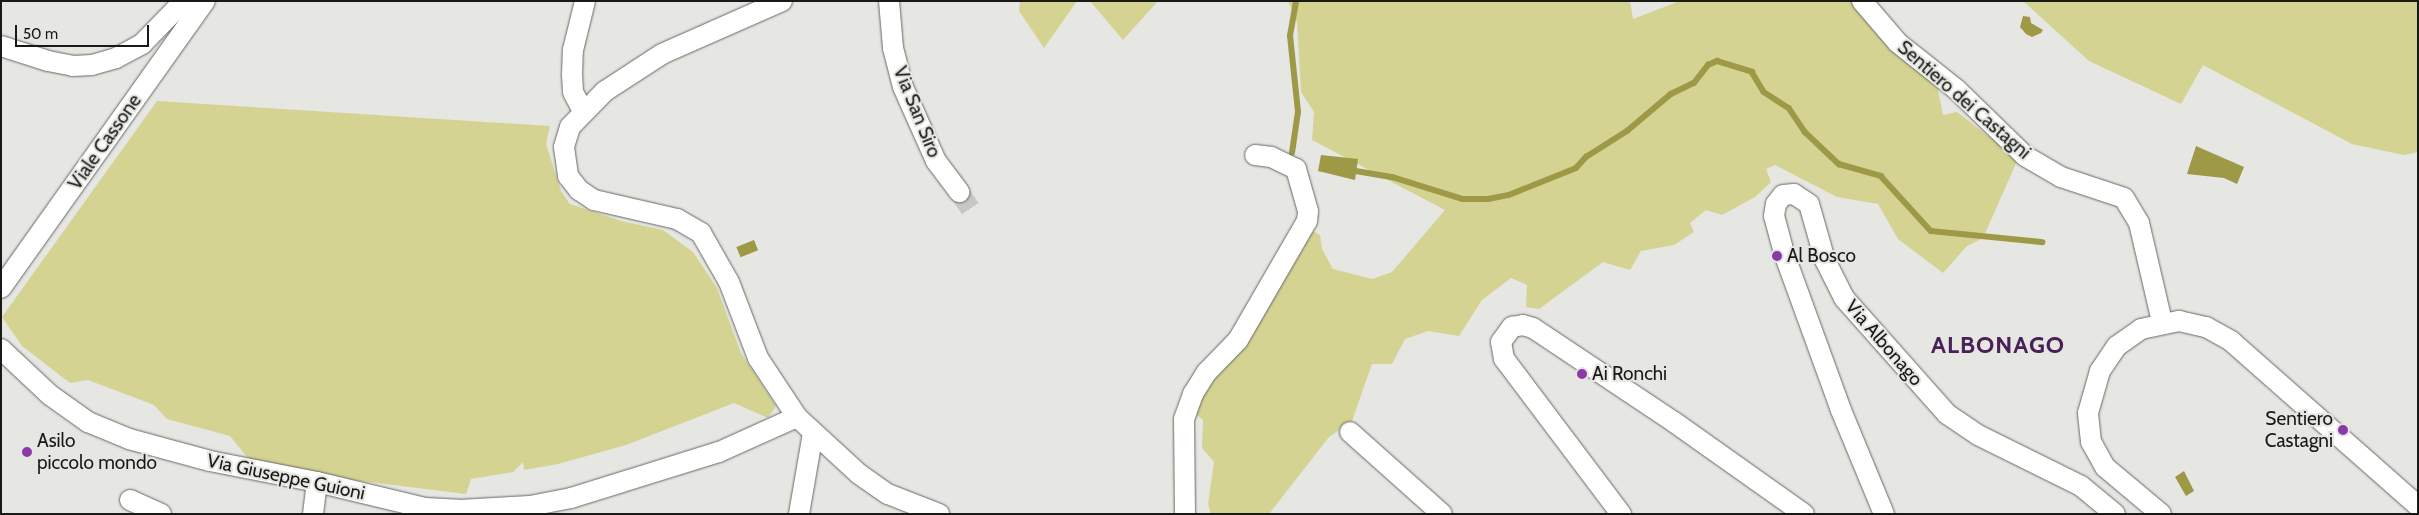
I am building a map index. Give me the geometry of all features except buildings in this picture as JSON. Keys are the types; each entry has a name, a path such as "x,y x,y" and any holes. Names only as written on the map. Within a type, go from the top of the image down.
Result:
{"street":[{"path":"1,46 48,61 73,66 92,65 116,58 142,44 184,1"},
{"name":"Viale Cassone","path":"3,285 205,1"},
{"path":"583,110 573,92 572,75 573,50 585,1"},
{"path":"782,1 640,66 583,110 570,127 564,141 566,168 573,184 594,200 677,219 701,233 729,282 758,358 797,417 837,456 888,494 940,514"},
{"name":"Via San Siro","path":"889,1 893,48 903,86 936,161 957,190"},
{"name":"Sentiero dei Castagni","path":"1862,1 1898,43 1957,90 2025,156 2062,177 2124,198 2139,223 2162,322"},
{"path":"1185,514 1184,419 1193,394 1206,374 1238,340 1307,221 1308,211 1296,169 1271,157 1255,155"},
{"name":"Via Albonago","path":"1884,514 1841,410 1784,253 1774,216 1776,204 1783,195 1794,194 1809,204 1825,260 1844,298 1947,414 1978,435 2081,486 2115,514"},
{"path":"2161,514 2105,467 2090,442 2087,427 2092,392 2108,357 2130,335 2162,322 2193,323 2231,341 2418,506"},
{"path":"1621,514 1504,359 1501,342 1512,328 1523,325 1533,328 1674,422 1804,514"},
{"name":"Via Giuseppe Guioni","path":"1,349 50,395 80,416 129,440 210,461 317,482 424,511 521,506 571,498 719,452 797,417"},
{"path":"1350,432 1442,514"},
{"path":"799,514 813,433"},
{"path":"313,514 317,482"},
{"path":"130,500 162,514"}],"shaded area":[{"path":"1020,1 1077,1 1044,48 1019,11"},
{"path":"1090,1 1158,1 1123,40"},
{"path":"1288,1 1630,1 1633,19 1680,1 1854,1 1936,80 1943,115 1957,112 2018,159 1983,238 1967,246 1943,273 1898,239 1878,204 1837,197 1775,165 1766,169 1771,182 1755,197 1722,215 1706,210 1690,223 1694,232 1674,245 1641,251 1630,270 1603,262 1539,309 1526,307 1527,285 1511,278 1482,300 1459,336 1428,331 1405,339 1392,364 1372,364 1352,421 1329,437 1269,514 1211,514 1208,504 1214,462 1202,448 1203,420 1195,413 1195,408 1254,314 1313,231 1320,235 1322,249 1333,269 1372,279 1392,272 1445,210 1312,140 1314,112 1301,92 1297,22"},
{"path":"2023,1 2418,1 2418,152 2404,155 2352,144 2203,65 2181,104 2089,61"},
{"path":"2023,16 2030,17 2031,23 2043,30 2041,33 2032,37 2026,34 2020,27"},
{"path":"157,101 550,126 546,144 561,191 570,204 621,221 663,230 693,252 717,288 741,353 776,406 768,418 734,403 626,445 558,464 524,470 523,462 513,472 471,479 466,494 256,468 230,436 167,419 154,405 88,380 70,383 22,346 2,317"},
{"path":"2196,146 2244,167 2237,184 2224,178 2187,174"},
{"path":"1321,155 1358,159 1355,180 1318,171"},
{"path":"754,240 758,250 741,257 736,247"},
{"path":"2184,471 2194,491 2186,496 2175,477"}],"waterway":[{"path":"1292,153 1298,112 1290,36 1296,1"},
{"path":"1350,170 1392,177 1463,199 1488,199 1509,195 1576,168 1586,157 1627,131 1671,94 1694,83 1708,65 1717,61 1752,72 1764,92 1789,108 1805,132 1839,164 1881,176 1931,231 2042,242"}],"tunnel":[{"path":"959,192 971,210"}],"place":[{"name":"Al Bosco","path":"1777,256"},
{"name":"Ai Ronchi","path":"1582,374"},
{"name":"Sentiero Castagni","path":"2343,430"},
{"name":"Asilo piccolo mondo","path":"27,452"}],"district":[{"name":"ALBONAGO","path":"1998,345"}]}
